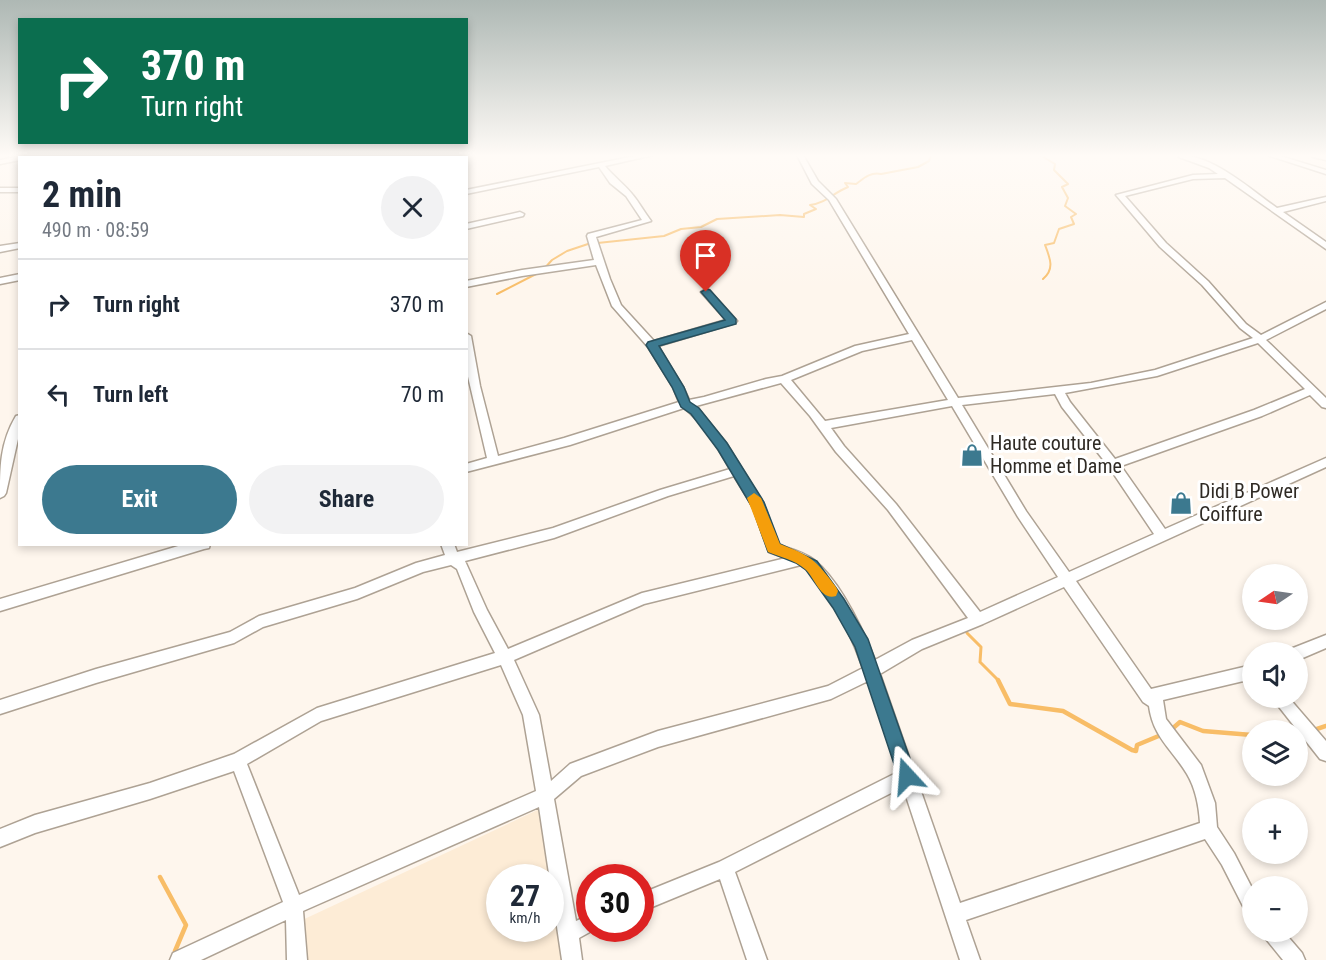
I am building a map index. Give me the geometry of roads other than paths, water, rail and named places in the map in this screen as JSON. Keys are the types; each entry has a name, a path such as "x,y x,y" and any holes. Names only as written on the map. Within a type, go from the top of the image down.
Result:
{"street":[{"path":"632,200 647,221 591,236 617,306 652,345 678,387 685,404 695,411 737,471 759,506 774,548 812,565 838,603 862,645 970,960"},
{"path":"832,200 1022,514 1148,697 1156,702 1159,722 1195,771 1206,803 1209,829 1242,886"},
{"path":"1124,200 1163,245 1205,283 1243,326 1260,339 1325,402"},
{"path":"1260,200 1326,246"},
{"path":"1276,211 1323,200"},
{"path":"468,227 520,214"},
{"path":"0,249 18,245"},
{"path":"468,284 599,262"},
{"path":"0,281 18,277"},
{"path":"652,345 732,321 706,292"},
{"path":"823,425 956,402 1059,390 1157,372 1260,339 1326,305"},
{"path":"468,467 566,442 685,404 705,401 770,381 784,379 859,348 916,336"},
{"path":"468,356 471,387 494,460"},
{"path":"784,379 840,449 892,507 978,620"},
{"path":"1059,390 1066,404 1113,464 1162,535"},
{"path":"1113,464 1248,416 1312,390"},
{"path":"0,493 12,433 18,422"},
{"path":"180,960 294,906 545,796 576,770 658,739 831,692 913,646 978,620 1162,535 1322,469"},
{"path":"0,707 96,676 234,637 259,622 357,594 421,567 450,551 554,533 627,506 737,471"},
{"path":"0,605 197,546"},
{"path":"450,551 462,566 481,612 505,657 531,715 572,960"},
{"path":"0,838 35,824 150,791 238,761 317,715 505,657 642,599 801,559"},
{"path":"1308,649 1326,641"},
{"path":"1148,697 1242,674"},
{"path":"1288,708 1326,753"},
{"path":"238,761 294,906 297,960"},
{"path":"654,897 725,868 907,776"},
{"path":"956,914 1209,829"},
{"path":"725,868 757,960"},
{"path":"569,933 576,930"},
{"path":"1281,942 1295,960"}],"waterway":[{"path":"543,270 552,260 567,251 588,244 664,236 681,229 701,227 717,219 780,215 804,217 804,214 816,209 810,205 825,200"},
{"path":"1043,279 1050,267 1045,245 1054,243 1059,229 1074,224 1071,217 1076,214 1065,206 1067,200"},
{"path":"497,294 538,273"},
{"path":"967,633 981,647 980,662 998,680"},
{"path":"998,680 1010,704 1063,711 1132,750 1136,751 1137,745 1161,735"},
{"path":"1172,729 1180,722 1203,731 1242,734"},
{"path":"1314,730 1326,726"},
{"path":"160,877 186,925 175,951 175,960"}],"place":[{"name":"Haute couture Homme et Dame","path":"972,455"},
{"name":"Didi B Power Coiffure","path":"1181,503"}]}
